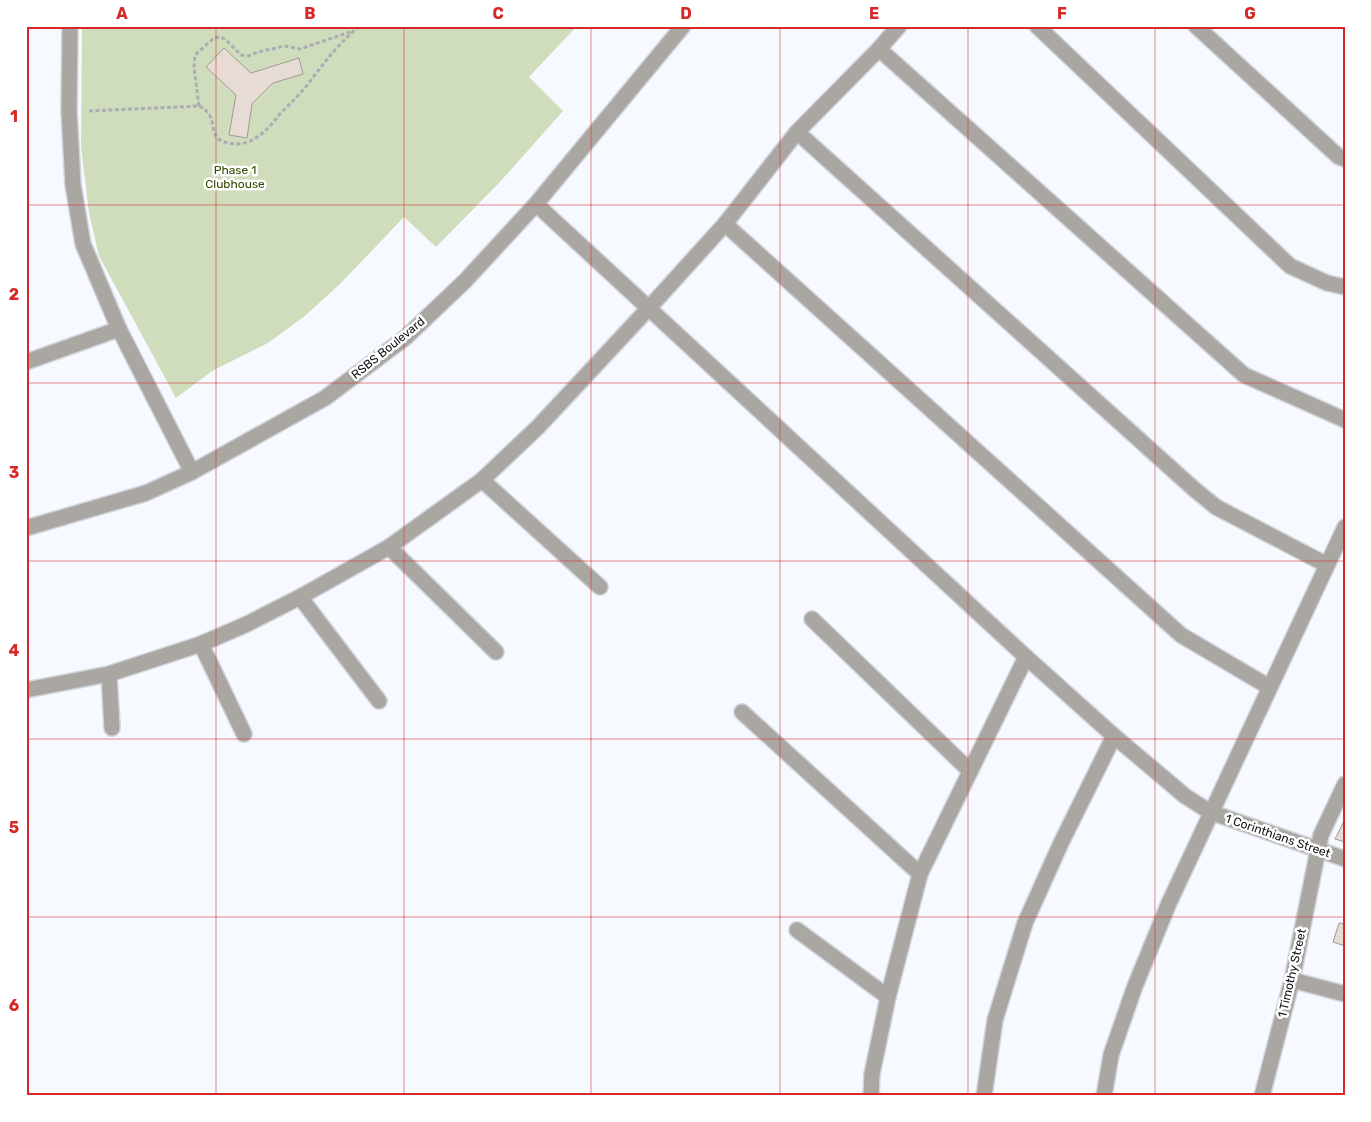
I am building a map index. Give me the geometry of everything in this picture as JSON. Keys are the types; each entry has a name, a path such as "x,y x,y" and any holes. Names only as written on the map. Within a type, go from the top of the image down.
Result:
{"street":[{"path":"70,26 69,111 73,185 83,244 119,330 192,472"},
{"path":"26,690 109,674 202,644 300,597 389,547 482,480 538,427 648,309 725,224 797,132 879,49 899,26"},
{"path":"1037,26 1290,266 1327,283 1345,287"},
{"path":"1196,26 1339,158 1345,159"},
{"name":"RSBS Boulevard","path":"26,528 146,493 192,472 325,398 405,338 465,281 536,204 682,27"},
{"path":"879,49 1244,375 1345,420"},
{"path":"797,132 1216,507 1327,564"},
{"name":"1 Corinthians Street","path":"536,204 1026,657 1114,736 1185,796 1210,812 1345,859"},
{"path":"725,224 1181,635 1269,687"},
{"path":"26,362 119,330"},
{"path":"482,480 600,587"},
{"path":"1104,1096 1111,1055 1135,986 1169,903 1345,527"},
{"path":"389,547 496,652"},
{"path":"300,597 379,701"},
{"path":"812,619 970,771"},
{"path":"202,644 244,734"},
{"path":"871,1096 872,1074 888,997 920,874 1026,657"},
{"path":"109,674 112,728"},
{"path":"742,712 920,874"},
{"path":"984,1096 995,1020 1025,923 1061,843 1114,736"},
{"name":"1 Timothy Street","path":"1262,1096 1292,980 1318,850 1322,835 1345,784"},
{"path":"797,930 888,997"},
{"path":"1292,980 1345,994"}],"path":[{"path":"69,111 199,106 206,110 213,120 217,139 240,144 251,141 263,133 304,88 332,52 360,26"},
{"path":"199,106 194,67 195,55 214,38 221,37 241,55 248,56 285,46 300,49 356,30"}],"green space":[{"name":"Phase 1 Clubhouse","path":"82,26 577,26 529,77 563,111 499,183 436,247 404,217 341,283 306,315 268,343 212,371 176,398 99,256 89,213 81,146"}],"building":[{"path":"224,48 251,73 299,58 303,74 273,83 252,104 247,138 229,135 236,95 206,67"},
{"path":"1345,819 1345,842 1335,839"},
{"path":"1339,923 1345,924 1345,946 1333,942"}]}
